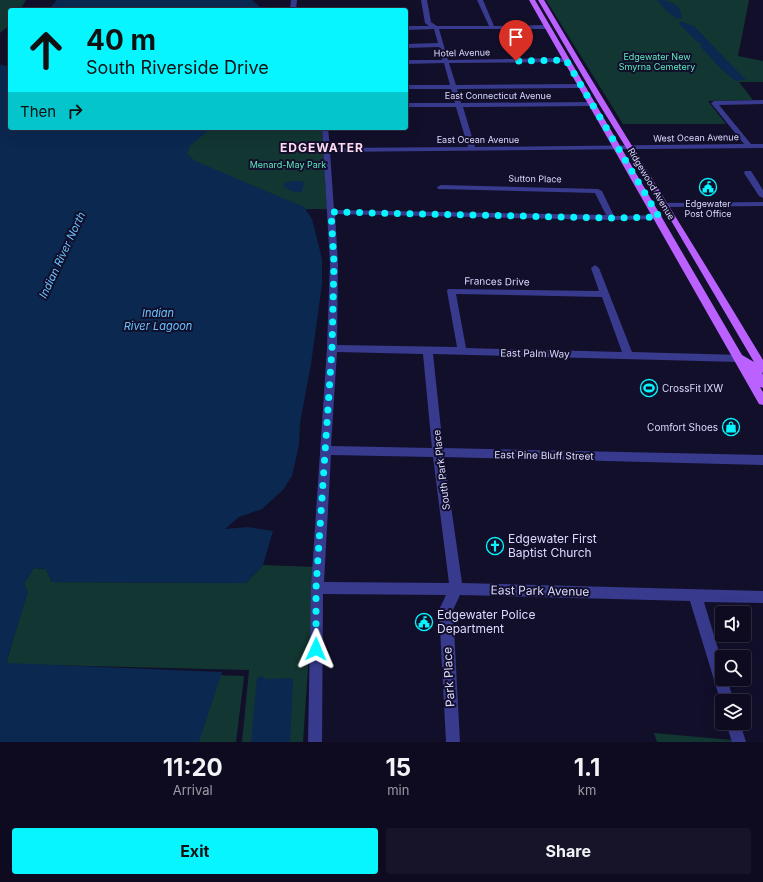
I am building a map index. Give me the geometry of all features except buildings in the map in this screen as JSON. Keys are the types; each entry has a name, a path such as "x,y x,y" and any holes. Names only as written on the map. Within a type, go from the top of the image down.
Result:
{"main road":[{"name":"Ridgewood Avenue","path":"532,0 590,104 659,217 763,401"},
{"path":"535,0 548,21 555,23"},
{"name":"Ridgewood Avenue","path":"541,0 629,148 666,205 763,369"},
{"path":"548,28 554,31 567,52 573,55"},
{"path":"677,249 684,252 709,291 722,300"},
{"path":"739,358 753,366 763,384"}],"street":[{"path":"424,0 428,23 436,28 452,87 472,149"},
{"path":"480,0 492,27"},
{"path":"408,28 548,28"},
{"path":"408,46 441,45"},
{"name":"Hotel Avenue","path":"408,62 566,60"},
{"path":"408,87 580,86"},
{"path":"750,146 714,103 763,102"},
{"name":"East Connecticut Avenue","path":"408,105 590,104"},
{"path":"315,742 316,588 332,348 334,263 325,130"},
{"name":"West Ocean Avenue","path":"629,148 763,146"},
{"name":"East Ocean Avenue","path":"327,150 629,148"},
{"path":"748,173 763,196"},
{"name":"Sutton Place","path":"441,187 598,191 611,218"},
{"path":"666,205 763,204"},
{"path":"331,212 611,218 659,217"},
{"path":"595,268 628,354"},
{"name":"Frances Drive","path":"462,351 451,291 604,294"},
{"name":"East Palm Way","path":"332,348 628,354 739,358"},
{"name":"South Park Place","path":"428,351 438,452 456,590"},
{"name":"East Pine Bluff Street","path":"325,450 763,460"},
{"name":"East Park Avenue","path":"316,588 763,597"},
{"name":"Park Place","path":"453,742 446,610 456,590"},
{"path":"695,595 725,694"},
{"path":"735,730 739,742"}],"green space":[{"path":"0,0 26,0 21,8 8,8 8,27 0,33"},
{"name":"Edgewater New Smyrna Cemetery","path":"546,0 749,0 738,56 763,61 763,82 739,82 753,100 708,101 726,124 623,124"},
{"name":"Menard-May Park","path":"205,130 322,130 327,209 300,209 183,160 177,152"},
{"path":"263,565 315,567 303,742 242,742 249,670 6,664 27,592 24,583 34,568 46,569 52,582 246,583"},
{"path":"215,675 244,677 236,742 193,742"},
{"path":"654,733 732,740 732,742 657,742"}],"water":[{"path":"57,0 252,0 260,7 260,8 50,8"},
{"path":"657,0 667,1 678,7 681,14 681,19 671,15"},
{"path":"680,21 695,27 743,77 747,79 736,81 720,68 700,46 702,44 696,41 679,24"},
{"name":"Indian River Lagoon","path":"0,65 8,66 8,130 209,130 190,146 187,154 195,161 304,207 312,219 322,259 322,284 311,364 300,423 299,445 292,476 283,490 262,509 239,517 225,529 248,527 273,531 263,565 246,583 52,582 46,569 34,568 24,584 28,592 6,663 222,672 199,742 0,742"},
{"path":"301,181 304,183 302,192 292,191 283,186 285,183"},
{"path":"261,676 266,679 290,678 293,680 289,742 251,742 257,678"}],"place":[{"name":"Edgewater Post Office","path":"708,187"},
{"name":"CrossFit IXW","path":"649,388"},
{"name":"Comfort Shoes","path":"731,427"},
{"name":"Edgewater First Baptist Church","path":"495,546"},
{"name":"Edgewater Police Department","path":"424,622"}],"district":[{"name":"EDGEWATER","path":"322,148"}],"route":[{"path":"316,649 316,588 332,348 334,263 331,212 611,218 659,217 590,104 566,60 516,61"}],"water label":[{"name":"Indian River North","path":"62,255"}]}
